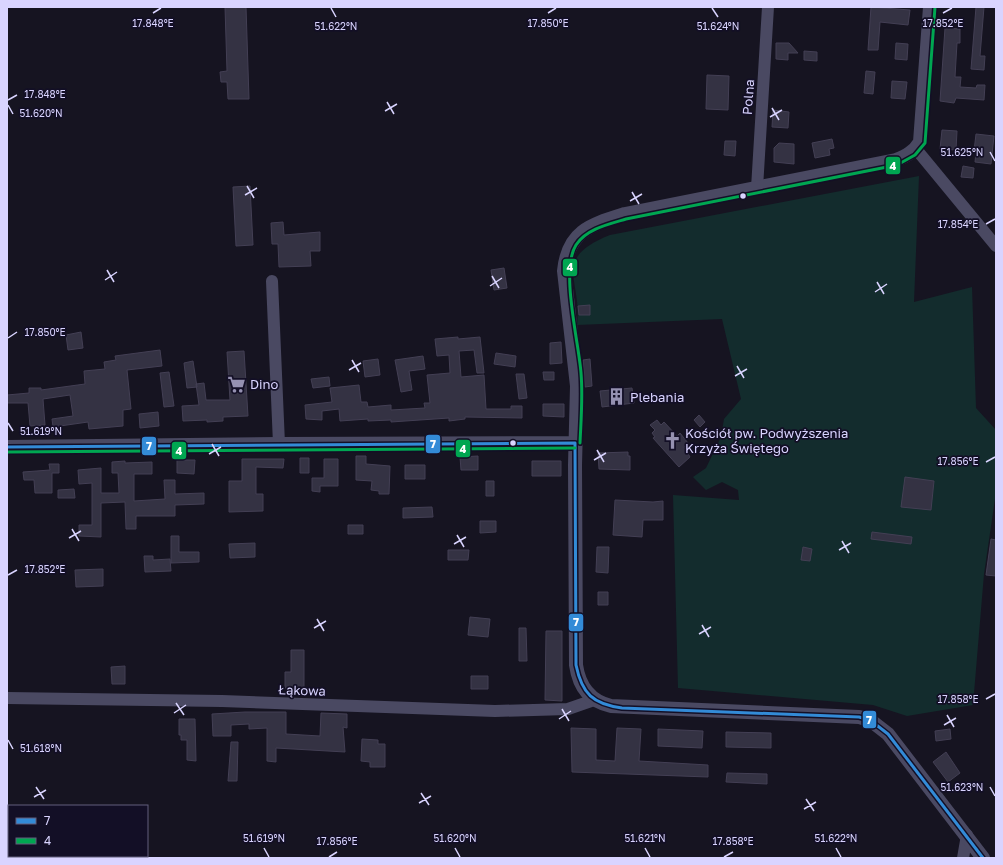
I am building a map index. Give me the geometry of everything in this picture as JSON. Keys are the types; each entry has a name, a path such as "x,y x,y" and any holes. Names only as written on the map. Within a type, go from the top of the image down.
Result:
{"street":[{"name":"Polna","path":"757,188 768,7"},
{"path":"930,7 920,142 916,149 906,156 896,160 618,216 590,227 570,244 566,255 564,271 577,386 575,443 576,665 581,683 594,700 602,704 622,708 783,713 859,717 870,720 879,726 901,750 983,858"},
{"path":"916,149 996,246"},
{"path":"272,281 279,444"},
{"path":"7,447 575,443"},
{"name":"Łąkowa","path":"7,698 222,700 496,711 568,708 594,700"},
{"path":"963,858 967,835"}],"green space":[{"path":"919,176 914,302 972,287 976,408 996,430 996,492 984,574 973,705 907,716 873,705 678,688 673,495 739,500 738,490 722,482 706,490 693,477 706,468 721,437 724,419 741,399 722,319 577,325 578,309 573,272 575,262 580,253 592,244 610,235"}],"building":[{"path":"225,7 246,7 249,99 228,99 227,82 221,82 220,72 227,71"},
{"path":"871,7 910,10 908,25 880,22 878,50 868,50"},
{"path":"976,7 984,7 980,56 985,56 984,70 971,69"},
{"path":"945,28 960,29 960,43 957,43 955,77 961,77 960,87 976,88 977,85 985,85 984,100 956,98 954,103 940,101"},
{"path":"776,43 789,43 798,53 788,53 788,60 776,59"},
{"path":"896,43 908,44 907,60 895,59"},
{"path":"804,51 817,52 817,61 804,60"},
{"path":"866,71 875,72 873,94 864,93"},
{"path":"707,75 729,76 728,110 706,109"},
{"path":"892,81 907,82 905,99 891,98"},
{"path":"773,110 789,112 788,128 772,127"},
{"path":"942,130 957,131 956,150 940,149"},
{"path":"976,134 994,136 991,164 975,162 976,152 974,151"},
{"path":"832,139 834,148 829,149 830,155 815,158 812,143"},
{"path":"725,141 736,141 735,156 724,155"},
{"path":"779,143 794,144 794,164 774,162 774,148"},
{"path":"963,166 974,168 973,178 961,177"},
{"path":"250,186 253,245 236,246 233,187"},
{"path":"283,222 284,235 320,232 320,251 310,251 311,266 279,267 278,244 272,244 271,223"},
{"path":"504,268 507,288 494,290 491,270"},
{"path":"590,305 590,315 579,315 578,306"},
{"path":"81,332 83,348 68,350 66,335"},
{"path":"458,337 458,339 480,337 484,373 477,373 474,350 459,351 461,377 484,375 486,409 511,409 511,406 522,406 522,418 465,417 465,419 449,421 449,418 391,422 391,420 368,421 368,419 340,421 339,409 322,411 322,420 306,419 305,405 332,402 330,388 359,385 361,402 367,402 368,407 391,405 391,410 425,408 424,403 430,403 427,375 450,373 449,355 437,356 435,339"},
{"path":"561,342 562,363 550,364 550,343"},
{"path":"160,350 162,366 127,370 131,409 123,410 123,426 89,429 88,422 53,427 52,419 73,416 70,395 43,399 45,425 30,426 28,403 7,403 7,395 29,393 29,388 41,388 41,390 85,384 84,371 105,369 104,362 116,360 115,356"},
{"path":"244,351 248,416 223,417 223,421 183,421 182,406 199,405 196,384 204,383 206,400 230,400 227,352"},
{"path":"496,353 516,356 515,367 494,364"},
{"path":"423,356 425,369 409,371 412,390 401,392 395,360"},
{"path":"378,359 380,375 365,377 363,361"},
{"path":"590,359 592,386 585,387 583,360"},
{"path":"193,361 197,387 187,388 184,363"},
{"path":"169,372 174,406 164,407 160,373"},
{"path":"543,372 554,372 554,380 544,380"},
{"path":"516,374 524,374 527,398 519,399"},
{"path":"329,377 330,386 313,388 311,379"},
{"name":"Plebania","path":"632,388 634,403 602,407 600,391"},
{"path":"543,404 564,404 564,417 543,416"},
{"path":"158,412 159,426 140,428 139,414"},
{"path":"699,415 705,422 700,427 694,420"},
{"name":"Kościół pw. Podwyższenia Krzyża Świętego","path":"657,420 661,425 664,422 677,436 680,433 688,443 684,447 690,457 679,467 653,438 655,437 652,433 655,430 650,425"},
{"path":"628,452 628,456 630,456 630,470 599,469 598,453"},
{"path":"356,456 366,456 366,464 390,466 389,494 379,494 379,491 371,490 372,481 356,480"},
{"path":"478,456 478,470 461,470 460,457"},
{"path":"300,458 309,458 309,473 300,473"},
{"path":"242,459 284,459 283,468 256,467 256,494 263,494 263,511 229,512 229,481 242,481"},
{"path":"324,459 338,459 338,486 320,486 320,492 312,491 312,478 324,478"},
{"path":"177,460 195,460 194,474 177,473"},
{"path":"125,461 125,463 152,462 152,474 134,474 134,501 165,499 164,480 175,480 175,494 204,493 204,504 175,505 175,516 136,516 136,529 126,529 125,502 101,503 101,537 79,536 79,525 92,525 92,483 79,484 78,470 101,468 101,493 119,493 118,473 112,473 112,462"},
{"path":"532,461 561,461 561,476 532,476"},
{"path":"49,464 59,464 59,473 52,473 52,493 35,493 34,480 24,480 23,472 50,470"},
{"path":"405,465 425,465 425,479 405,479"},
{"path":"905,477 934,481 931,510 901,507"},
{"path":"486,481 494,481 494,496 486,496"},
{"path":"74,489 75,498 58,498 58,490"},
{"path":"615,500 653,502 663,501 663,520 643,520 642,537 613,535"},
{"path":"432,507 433,517 403,518 403,508"},
{"path":"480,521 496,521 496,532 480,533"},
{"path":"348,525 363,525 363,534 348,534"},
{"path":"872,532 912,537 911,544 871,539"},
{"path":"171,536 179,536 179,552 199,552 199,562 171,563"},
{"path":"991,539 996,540 996,576 986,575"},
{"path":"255,543 255,557 230,558 229,544"},
{"path":"597,547 609,547 608,573 596,572"},
{"path":"803,547 812,549 810,561 801,560"},
{"path":"448,550 469,550 468,560 448,560"},
{"path":"144,556 153,556 153,560 170,559 171,571 145,572"},
{"path":"103,569 103,586 76,587 75,570"},
{"path":"598,592 608,592 608,605 598,605"},
{"path":"470,617 490,619 488,637 468,635"},
{"path":"519,628 526,628 527,661 519,661"},
{"path":"546,631 562,631 562,701 545,700"},
{"path":"291,650 304,650 304,688 285,688 285,672 291,672"},
{"path":"125,666 125,684 112,684 111,667"},
{"path":"471,676 488,676 488,689 471,689"},
{"path":"286,712 286,734 320,736 321,713 347,714 347,728 343,727 345,752 276,748 276,762 267,761 267,728 249,729 249,724 231,725 231,736 213,736 212,714"},
{"path":"179,719 195,719 196,761 187,760 187,740 181,740 181,735 179,735"},
{"path":"571,728 596,729 596,760 615,761 617,728 641,729 639,761 708,765 708,777 572,772"},
{"path":"658,729 703,731 702,748 658,746"},
{"path":"950,729 951,739 936,741 935,731"},
{"path":"726,732 771,733 771,748 726,747"},
{"path":"362,739 378,740 378,744 385,744 385,767 370,767 370,762 361,761"},
{"path":"231,742 238,742 237,781 228,781"},
{"path":"946,752 960,773 948,782 933,762"},
{"path":"727,773 767,774 767,784 726,782"}],"transit line":[{"name":"4","path":"580,443 582,382 570,289 572,256 580,239 598,228 626,219 897,165 915,155 925,143 935,7"},
{"name":"7","path":"575,443 576,665 582,683 590,696 603,704 622,708 859,717 870,720 888,734 983,858"},
{"name":"7","path":"7,447 575,443"},
{"name":"4","path":"7,452 575,448"}],"place":[{"name":"Dino","path":"237,384"},
{"name":"Plebania","path":"617,397"},
{"name":"Kościół pw. Podwyższenia Krzyża Świętego","path":"672,440"}]}
